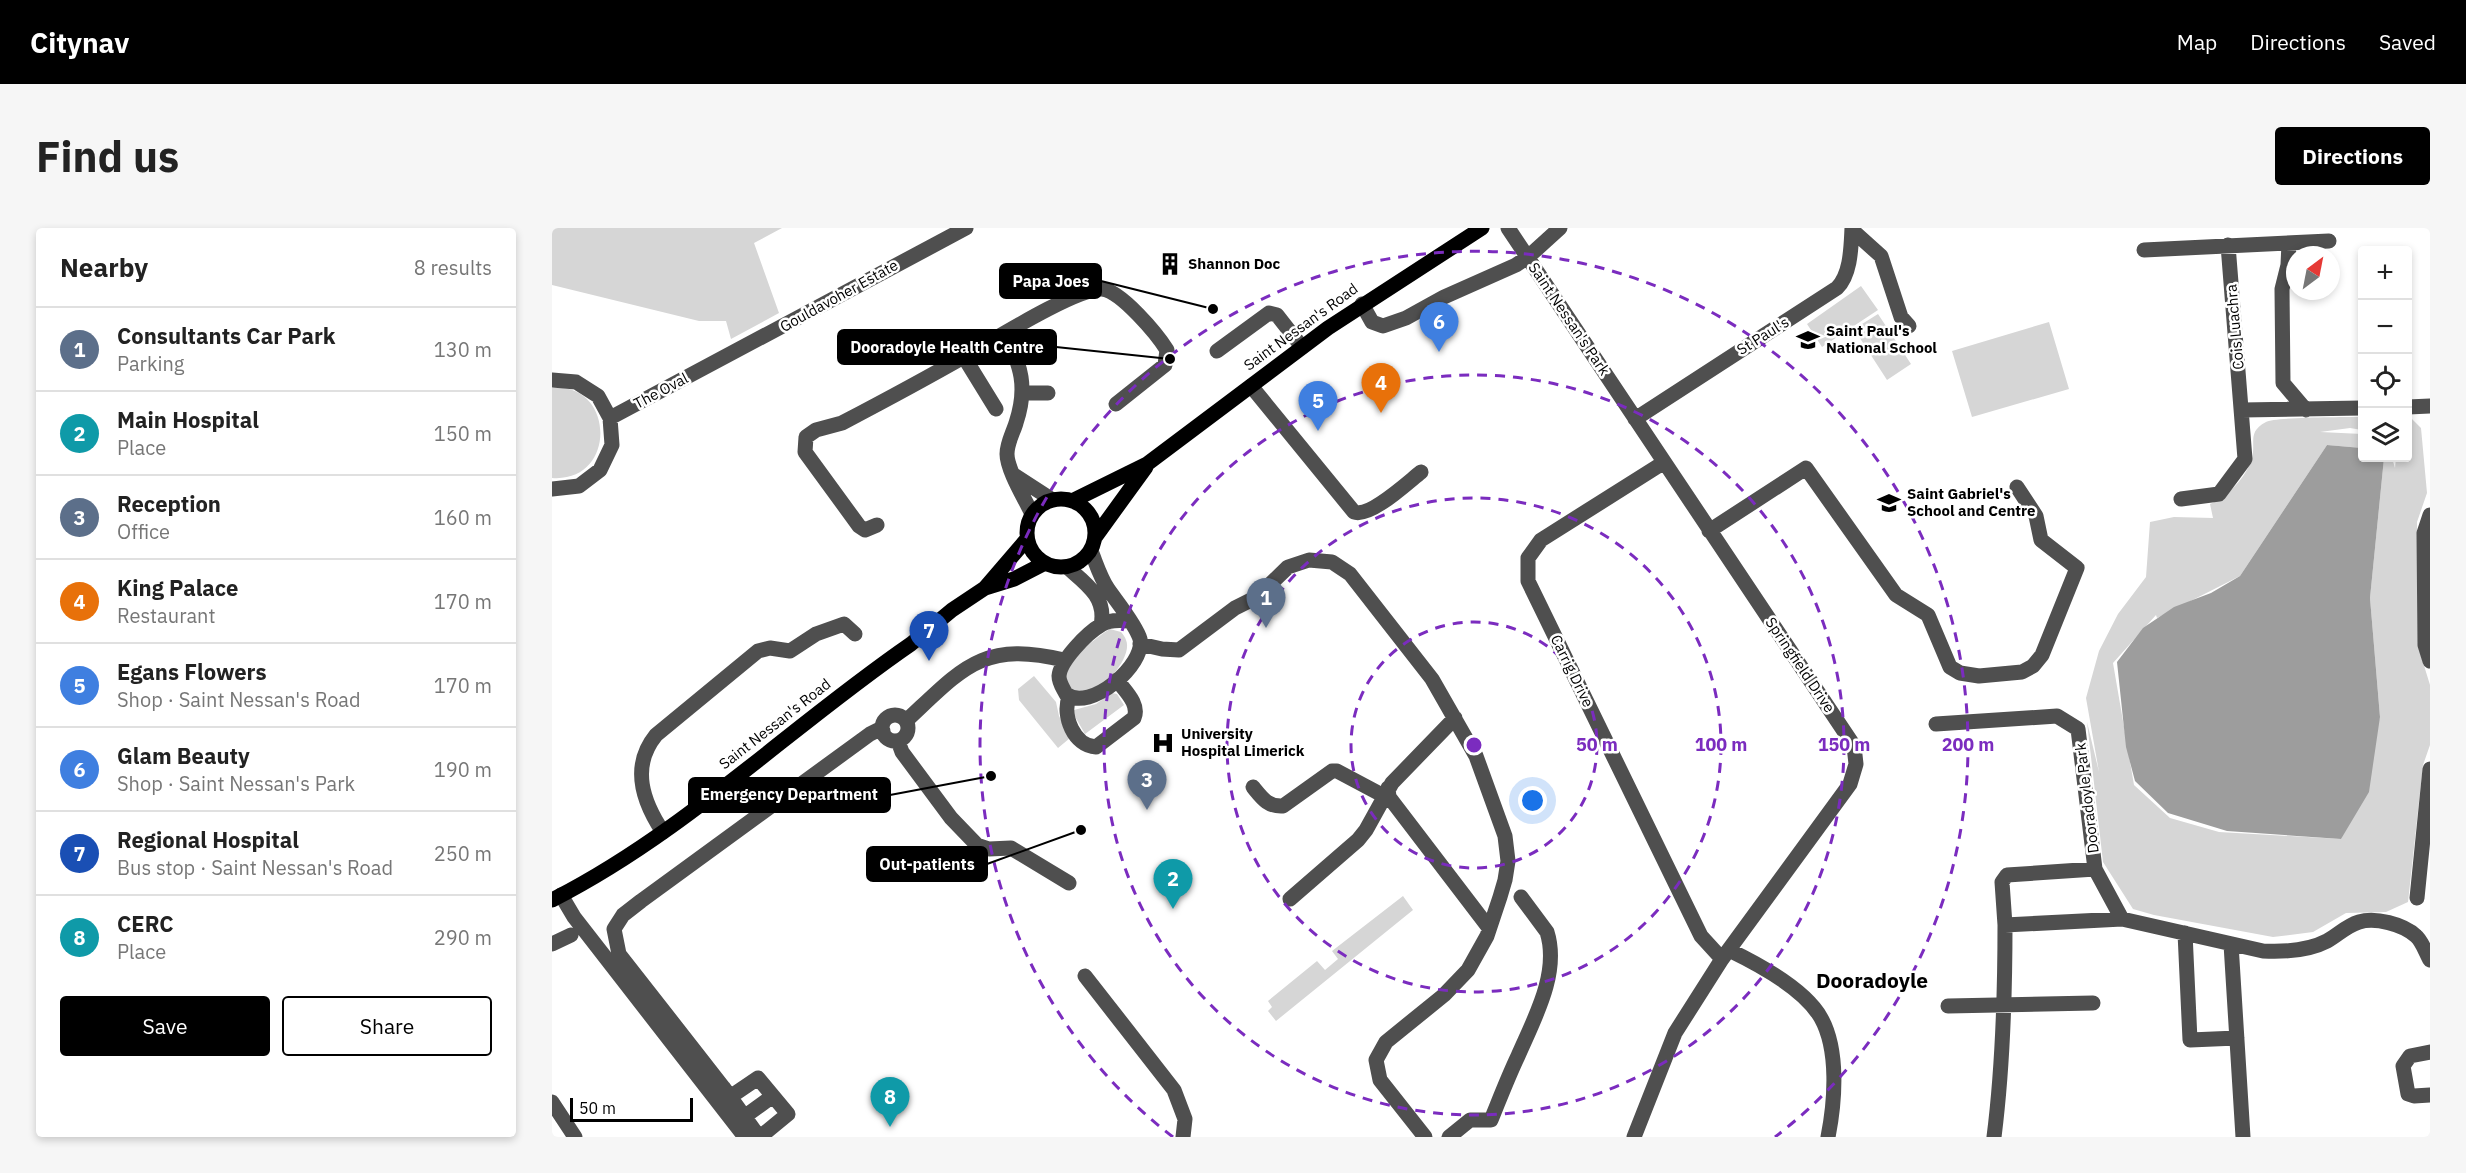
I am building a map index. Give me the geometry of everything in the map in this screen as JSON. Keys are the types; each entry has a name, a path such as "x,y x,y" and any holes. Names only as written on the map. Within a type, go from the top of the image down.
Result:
{"main road":[{"name":"Saint Nessan's Road","path":"1074,500 1147,464 1302,346 1362,304 1482,228"},
{"name":"Saint Nessan's Road","path":"1093,544 1147,464"},
{"path":"1063,498 1074,500 1090,513 1095,524 1093,544 1079,563 1067,567 1056,567 1045,563 1033,553 1027,539 1027,527 1032,514 1040,505 1051,500 1063,498"},
{"name":"Saint Nessan's Road","path":"556,897 630,856 911,644 952,610 985,588 1027,539"},
{"name":"Saint Nessan's Road","path":"985,588 1014,579 1045,563"}],"street":[{"name":"Gouldavoher Estate","path":"713,364 966,228"},
{"name":"Saint Nessan's Park","path":"1508,228 1610,381"},
{"name":"Saint Nessan's Park","path":"1362,304 1372,322 1383,326 1406,318 1528,257 1560,228"},
{"path":"1852,229 1881,256 1901,317 1909,326"},
{"name":"St Paul's","path":"1635,419 1837,288 1845,279 1852,229"},
{"path":"2144,250 2329,241"},
{"path":"2289,243 2288,265 2282,289 2283,383 2306,410"},
{"name":"Cois Luachra","path":"2181,499 2219,494 2245,459 2228,245"},
{"path":"877,525 865,530 859,526 805,452 806,437 816,430 842,423 1076,296 1100,289 1116,295 1164,344 1168,356 1165,365 1159,371 1116,404"},
{"path":"1217,351 1269,313 1276,315 1302,346"},
{"path":"1005,333 1020,366 1023,393 1021,408 1007,452 1014,475 1032,514"},
{"path":"964,357 996,409"},
{"name":"The Oval","path":"610,418 713,364"},
{"path":"552,380 576,382 598,396 610,418 612,445 600,470 579,486 552,489"},
{"name":"Springfield Drive","path":"1610,381 1854,746 1856,764 1850,783 1725,954 1675,1033 1634,1137"},
{"path":"1251,386 1354,512 1359,514 1371,511 1421,472"},
{"path":"1023,393 1048,393"},
{"path":"2412,407 2430,406"},
{"path":"2242,410 2358,408"},
{"name":"Carrig Drive","path":"1663,463 1540,540 1528,558 1528,581 1701,936 1725,954 1794,988 1821,1018 1833,1056 1834,1109 1828,1137"},
{"path":"1709,531 1806,468 1896,595 1928,615 1950,667 1960,673 1978,675 2022,672 2033,666 2042,655 2077,568 2041,540 2036,516 2017,488"},
{"path":"1014,475 1051,500"},
{"path":"2430,515 2424,533 2425,645 2430,661"},
{"path":"1069,697 1089,698 1108,688 1131,666 1140,644 1136,628 1103,581 1093,544"},
{"path":"1140,644 1179,650 1235,608 1257,597 1274,579 1297,562 1321,560 1332,562 1350,574 1425,670 1455,718 1476,756 1505,836 1508,849 1506,880 1489,928 1468,970 1444,995 1386,1042 1377,1055 1376,1066 1380,1080 1425,1137"},
{"path":"1067,567 1092,589 1102,606 1101,625"},
{"path":"1118,680 1135,705 1134,718 1096,747 1088,747 1076,736 1070,724 1067,711 1069,697 1059,682 1059,674 1064,660 1101,625 1120,620 1129,621"},
{"path":"663,832 648,807 641,784 641,770 650,743 656,735 758,651 770,648 790,651 816,634 844,624 855,634"},
{"path":"906,721 959,673 981,660 1018,652 1064,660"},
{"path":"898,741 886,738 882,731 884,722 890,716 898,716 906,721"},
{"name":"Dooradoyle Park","path":"1936,724 2057,716 2078,729 2095,869 2122,919"},
{"path":"1290,899 1358,840 1366,830 1386,792 1455,718"},
{"path":"898,741 907,733 906,721"},
{"path":"745,1137 730,1097 619,954 614,928 623,915 870,734 878,730 882,731"},
{"path":"898,741 902,752 966,836 984,848 1004,847 1018,851 1069,883"},
{"path":"2417,898 2430,769"},
{"path":"1253,787 1265,802 1283,806 1328,773 1337,771 1386,792 1489,928"},
{"name":"Dooradoyle Park","path":"1994,1137 2001,1082 2005,1005 2005,925 2002,882 2007,875 2095,869"},
{"path":"556,897 739,1120 759,1137 788,1114 758,1078 730,1097"},
{"path":"1449,1137 1470,1120 1491,1120 1542,1004 1548,974 1549,938 1521,897"},
{"path":"2005,925 2122,919 2263,951 2306,948 2327,941 2341,930 2360,922 2385,921 2416,936 2430,960"},
{"path":"2185,933 2190,1040 2237,1038"},
{"path":"552,944 572,935"},
{"path":"2231,944 2243,1137"},
{"path":"1084,976 1174,1090 1185,1119 1183,1137"},
{"path":"1948,1006 2093,1003"},
{"path":"2430,1052 2410,1056 2403,1066 2408,1094 2430,1095"},
{"path":"739,1120 773,1096"},
{"path":"552,1102 575,1137"}],"shaded area":[{"path":"552,228 782,228 754,243 779,313 731,339 726,321 699,321 552,285"},
{"path":"1861,286 1878,310 1822,347 1807,324"},
{"path":"1878,314 1911,364 1887,380 1854,329"},
{"path":"2049,322 2069,389 1972,417 1952,351"},
{"path":"552,388 573,390 588,400 597,415 600,432 598,450 589,465 574,475 552,478"},
{"path":"2358,417 2358,429 2350,428 2320,432 2358,434 2358,448 2327,445 2240,576 2157,618 2156,615 2113,663 2134,785 2170,818 2219,832 2341,839 2380,717 2370,598 2384,462 2393,462 2395,468 2396,462 2412,462 2412,419 2421,428 2427,493 2417,522 2418,646 2430,685 2430,745 2423,765 2408,902 2386,912 2346,913 2313,932 2273,937 2133,909 2103,862 2087,722 2099,772 2086,698 2099,651 2118,614 2146,577 2150,522 2174,517 2213,518 2210,504 2230,491 2241,479 2252,458 2254,434 2266,422 2296,418"},
{"path":"2327,445 2358,448 2358,462 2384,462 2370,598 2380,717 2369,792 2341,839 2227,831 2168,813 2135,781 2126,747 2117,662 2143,628 2174,607 2211,593 2240,576"},
{"path":"1110,629 1121,632 1126,640 1127,647 1122,663 1110,678 1095,689 1074,691 1065,679 1067,668 1084,649"},
{"path":"1034,676 1056,702 1059,716 1070,738 1058,748 1019,700 1018,689"},
{"path":"1112,693 1117,694 1124,705 1085,734 1074,715 1074,710 1096,704"},
{"path":"1403,896 1413,910 1276,1021 1268,1011 1272,1007 1268,1001 1317,961 1325,970 1338,959 1332,951"}],"place":[{"name":"Shannon Doc","path":"1170,264"},
{"name":"Papa Joes","path":"1213,309"},
{"name":"Saint Paul's National School","path":"1808,340"},
{"name":"Glam Beauty","path":"1439,352"},
{"name":"Dooradoyle Health Centre","path":"1170,359"},
{"name":"King Palace","path":"1381,413"},
{"name":"Egans Flowers","path":"1318,431"},
{"name":"Saint Gabriel's School and Centre","path":"1889,503"},
{"name":"Consultants Car Park","path":"1266,628"},
{"name":"Regional Hospital","path":"929,661"},
{"name":"University Hospital Limerick","path":"1163,743"},
{"name":"Emergency Department","path":"991,776"},
{"name":"Reception","path":"1147,810"},
{"name":"Out-patients","path":"1081,830"},
{"name":"Main Hospital","path":"1173,909"},
{"name":"CERC","path":"890,1127"}],"district":[{"name":"Dooradoyle","path":"1872,981"}]}
